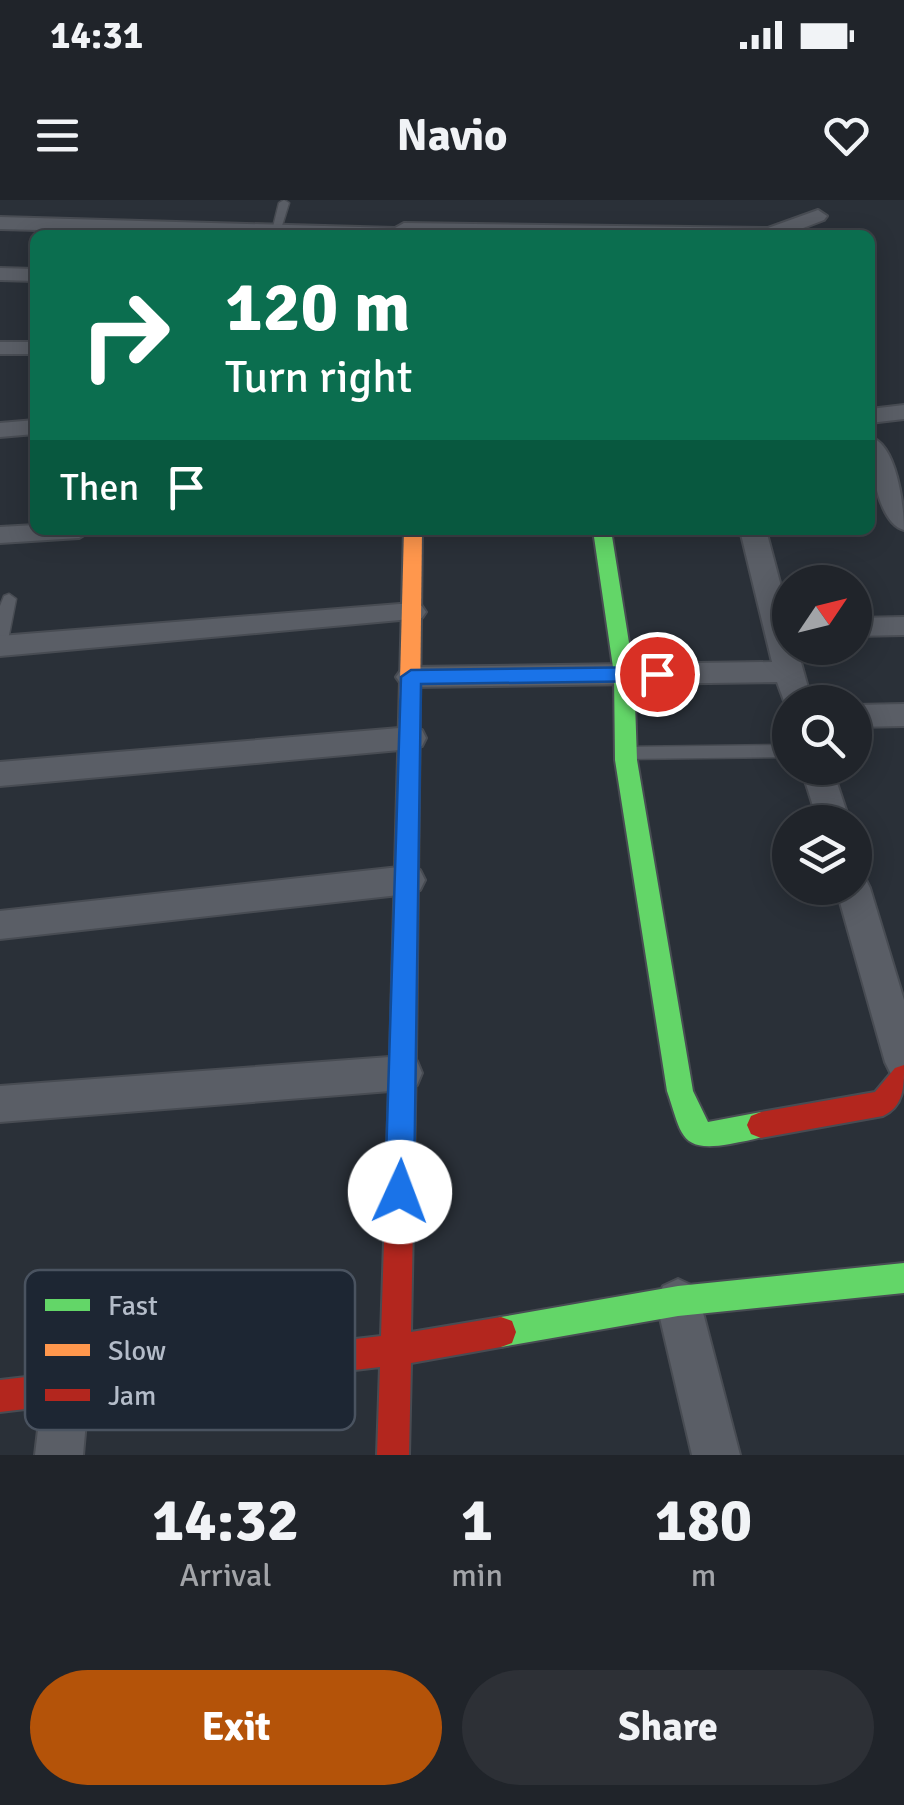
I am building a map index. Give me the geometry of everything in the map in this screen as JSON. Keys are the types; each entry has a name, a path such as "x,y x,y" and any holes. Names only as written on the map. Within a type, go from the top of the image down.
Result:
{"street":[{"path":"781,230 818,216"},
{"path":"0,222 526,230"},
{"path":"0,274 30,275"},
{"path":"0,348 30,348"},
{"path":"875,415 904,412"},
{"path":"0,430 30,427"},
{"path":"875,455 904,522"},
{"path":"0,535 30,533"},
{"path":"392,1455 413,535"},
{"path":"603,535 624,674 626,753 680,1092 692,1124 702,1136 883,1102 904,1077"},
{"path":"755,535 772,591"},
{"path":"0,643 412,612"},
{"path":"872,627 904,626"},
{"path":"787,665 792,685"},
{"path":"411,677 788,672"},
{"path":"872,716 904,715"},
{"path":"0,774 410,738"},
{"path":"0,925 408,880"},
{"path":"858,905 904,1062"},
{"path":"0,1104 403,1073"},
{"path":"355,1355 678,1301 904,1278"},
{"path":"678,1301 716,1455"},
{"path":"0,1396 25,1393"},
{"path":"59,1455 62,1430"}],"lane":[{"path":"276,229 284,203"},
{"path":"0,643 9,599"},
{"path":"626,753 772,752"}],"traffic: fast":[{"path":"603,535 624,674 626,760 680,1091 692,1124 702,1136 761,1125"},
{"path":"501,1332 678,1301 904,1278"}],"traffic: slow":[{"path":"403,1056 413,535"}],"traffic: jam":[{"path":"393,1455 403,1056"},
{"path":"761,1125 883,1103 904,1077"},
{"path":"355,1355 501,1332"},
{"path":"0,1396 25,1393"}],"route":[{"path":"400,1192 411,677 657,674"}]}
